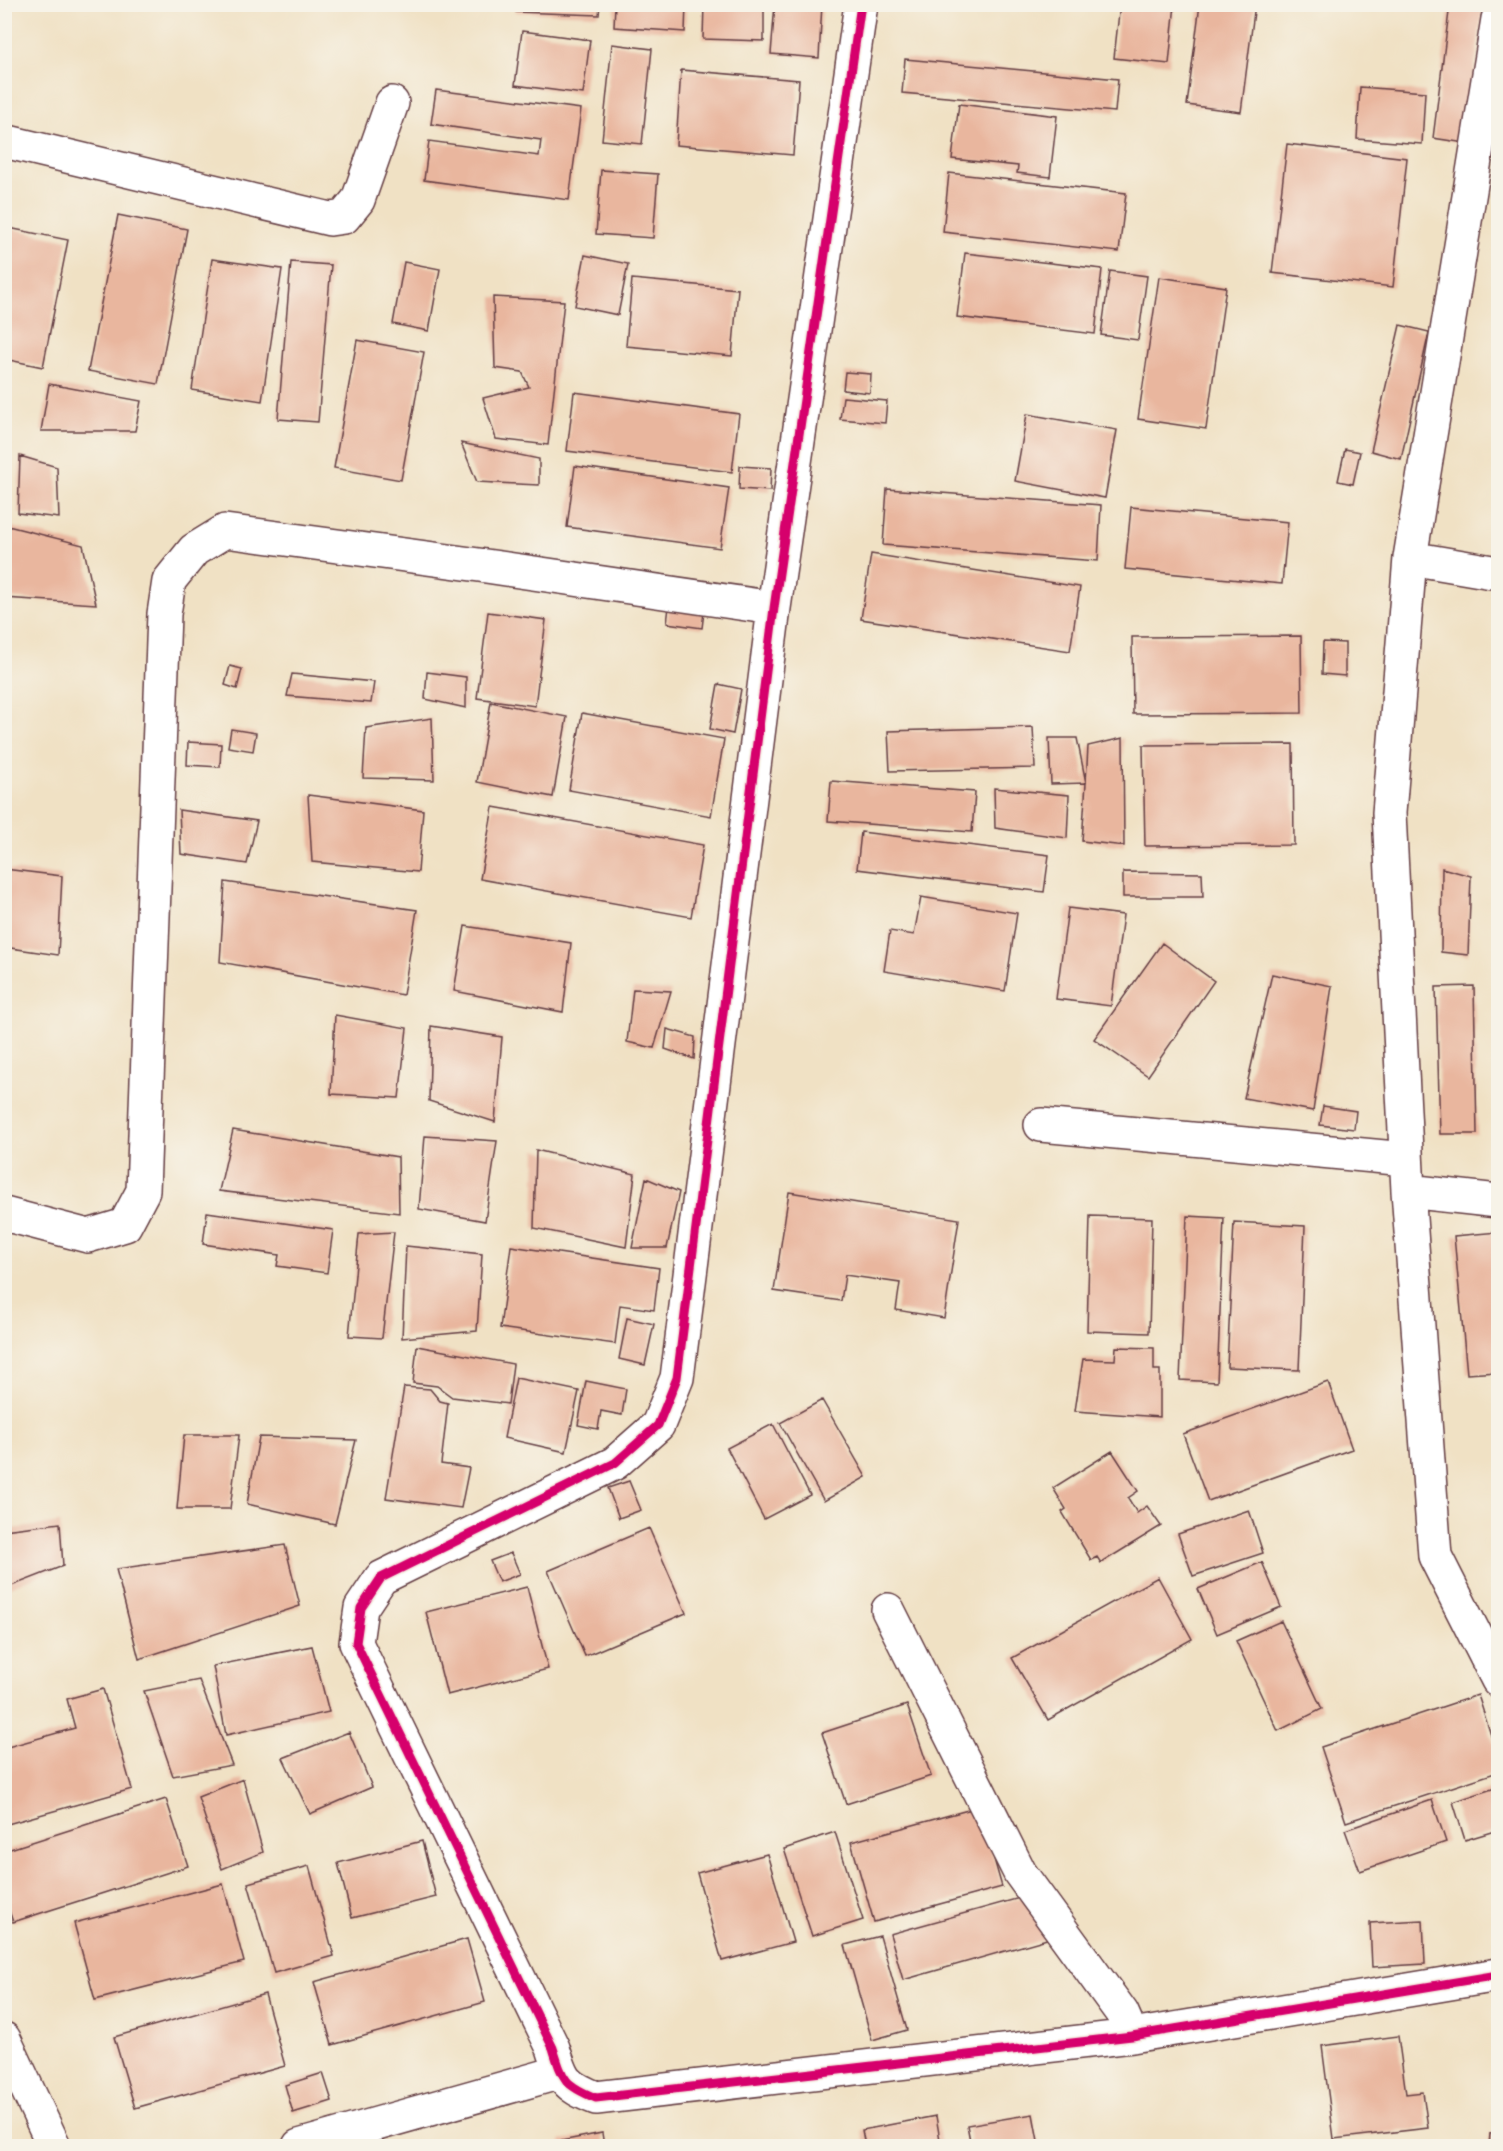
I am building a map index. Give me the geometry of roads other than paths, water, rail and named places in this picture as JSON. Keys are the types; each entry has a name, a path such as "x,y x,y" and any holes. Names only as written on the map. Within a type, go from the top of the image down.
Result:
{"street":[{"path":"861,4 774,608 677,1378 658,1425 615,1463 381,1578 361,1608 356,1643 553,2048 561,2072 573,2088 596,2098 1132,2036 1498,1975"},
{"path":"1498,19 1410,558 1389,813 1407,1175 1435,1556 1498,1680"},
{"path":"4,141 330,219 344,217 358,200 392,103"},
{"path":"4,1214 88,1236 124,1225 143,1191 164,614 169,581 194,550 225,531 774,608"},
{"path":"1410,558 1498,573"},
{"path":"1041,1125 1407,1175 1498,1200"},
{"path":"888,1610 1020,1873 1122,2013 1132,2036"},
{"path":"4,2039 54,2146"},
{"path":"299,2146 561,2072"}]}
